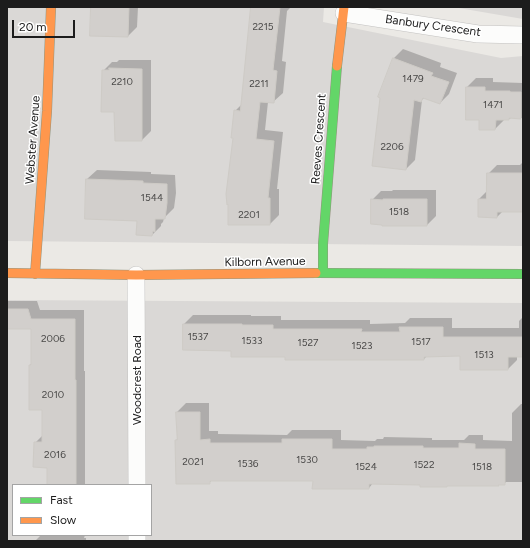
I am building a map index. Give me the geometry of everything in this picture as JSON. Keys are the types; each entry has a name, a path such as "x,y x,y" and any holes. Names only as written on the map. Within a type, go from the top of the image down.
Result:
{"street":[{"name":"Webster Avenue","path":"35,274 47,111 51,7"},
{"name":"Banbury Crescent","path":"344,10 478,34 523,35"},
{"name":"Reeves Crescent","path":"323,273 323,244 335,84 344,10"},
{"name":"Kilborn Avenue","path":"7,273 136,275 323,273 523,274"},
{"name":"Woodcrest Road","path":"136,275 137,484"}],"shaded area":[{"path":"7,7 324,7 323,22 501,58 523,56 523,246 7,241"},
{"path":"453,7 523,7 523,19"},
{"path":"7,300 523,303 523,541 7,541"}],"building":[{"path":"91,7 129,7 128,37 90,36"},
{"path":"251,7 280,7 273,70 277,71 274,103 260,102 256,139 274,141 268,198 270,198 270,225 228,225 228,204 227,205 226,194 233,138 231,138 234,110 240,111"},
{"path":"393,58 433,73 431,76 449,82 440,104 423,98 421,102 414,100 406,170 372,166 380,98 378,97"},
{"path":"109,68 142,69 142,141 115,141 114,112 101,112 102,70 109,70"},
{"path":"466,87 485,87 485,91 521,92 521,119 509,118 509,120 496,120 495,130 479,130 479,120 466,120"},
{"path":"487,173 523,173 523,212 497,212 497,218 478,217 478,199 486,199"},
{"path":"86,179 143,181 143,183 167,184 165,219 155,219 155,232 153,231 152,236 136,235 137,221 85,219"},
{"path":"371,199 427,199 427,226 382,226 371,224"},
{"path":"7,309 28,309 31,319 75,319 76,484 47,484 47,468 33,467 34,442 42,442 42,410 29,410 31,329 7,329"},
{"path":"183,324 273,325 273,329 362,329 361,332 400,332 399,327 443,327 443,337 523,337 523,357 508,357 508,370 460,370 460,356 424,357 424,360 285,360 285,357 231,357 231,351 183,350"},
{"path":"176,412 200,412 200,440 210,439 210,443 282,443 282,439 332,439 332,449 367,449 367,447 374,446 459,448 459,443 475,444 475,449 505,449 505,485 420,487 420,485 369,484 369,489 312,489 313,481 210,481 210,484 176,484"}],"traffic: fast":[{"path":"323,273 323,244 337,66"},
{"path":"316,273 523,274"}],"traffic: slow":[{"path":"35,274 47,111 51,7"},
{"path":"337,66 344,7"},
{"path":"7,273 136,275 316,273"}]}
